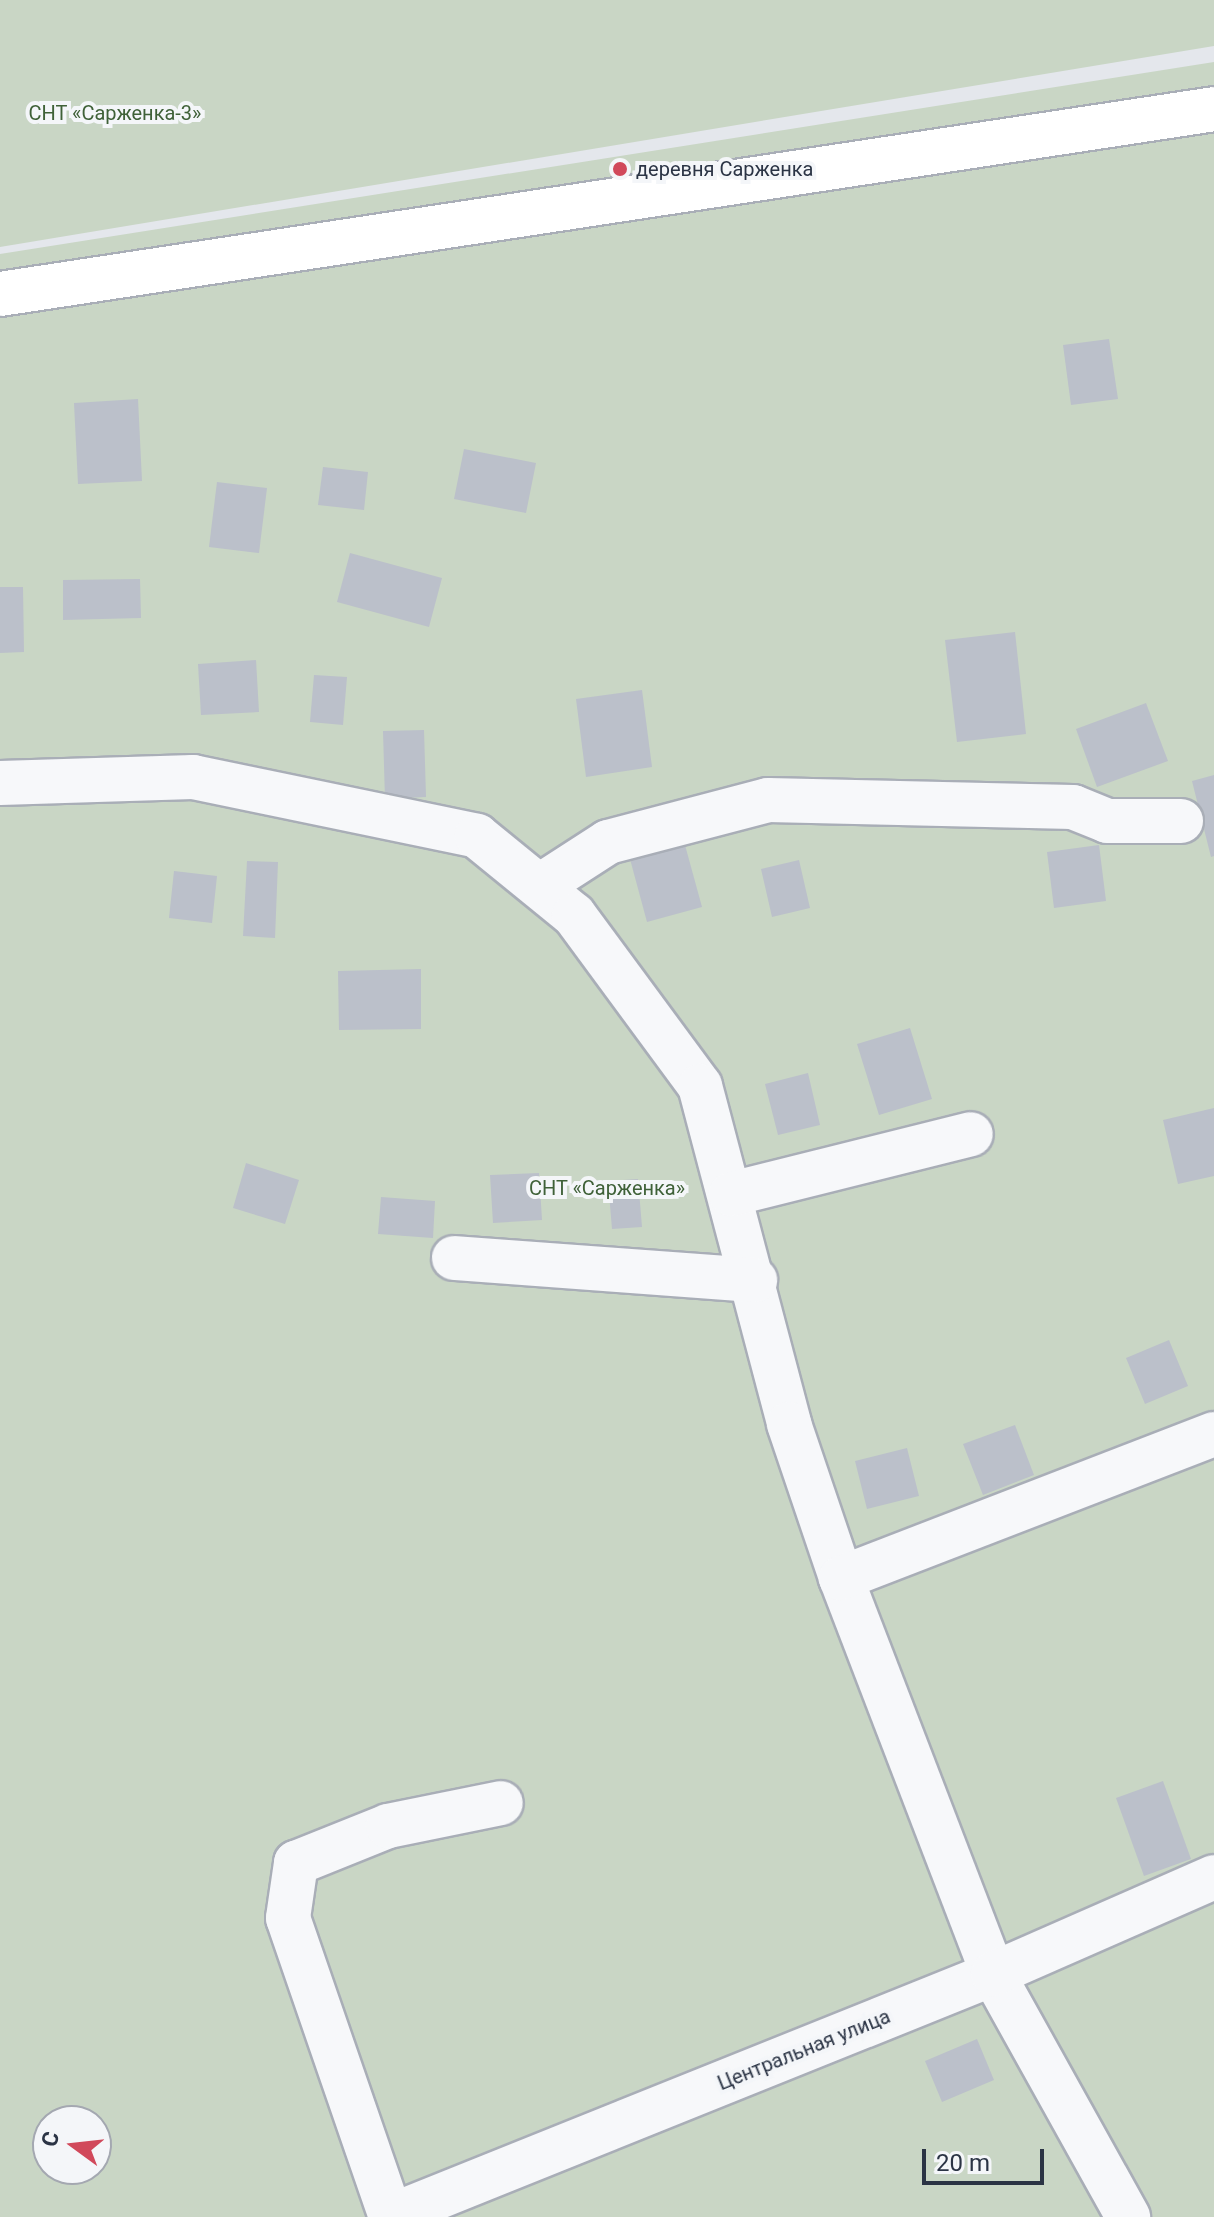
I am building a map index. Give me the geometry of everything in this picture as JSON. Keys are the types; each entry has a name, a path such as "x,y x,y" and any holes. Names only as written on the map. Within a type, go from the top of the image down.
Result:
{"main road":[{"path":"0,294 1214,109"}],"street":[{"path":"0,783 193,777 477,836 543,884 574,915 700,1086 755,1280 789,1424 841,1578 993,1974 1128,2217"},
{"path":"543,884 608,842 768,800 1073,807 1107,821 1181,821"},
{"path":"731,1194 971,1134"},
{"path":"454,1258 755,1280"},
{"path":"841,1578 1214,1434"},
{"path":"391,2217 288,1918 296,1863 388,1826 501,1803"},
{"name":"Центральная улица","path":"391,2217 993,1974 1214,1877"}],"green space":[{"name":"СНТ «Сарженка-3»","path":"0,0 1214,0 1214,46 0,247"},
{"name":"СНТ «Сарженка»","path":"1214,62 1214,2217 0,2217 0,254"}],"building":[{"path":"1109,339 1118,399 1071,405 1063,345"},
{"path":"138,399 142,481 78,484 74,403"},
{"path":"464,449 536,463 526,513 454,499"},
{"path":"323,467 368,472 364,510 318,505"},
{"path":"217,482 267,488 259,553 209,547"},
{"path":"350,553 442,578 429,627 337,602"},
{"path":"140,579 141,618 63,620 63,580"},
{"path":"0,587 23,587 24,652 0,653"},
{"path":"1015,632 1026,734 957,742 945,640"},
{"path":"256,660 259,712 201,715 198,664"},
{"path":"314,675 347,677 343,725 310,722"},
{"path":"642,690 652,767 586,777 576,699"},
{"path":"1146,703 1168,761 1097,787 1076,729"},
{"path":"424,730 426,797 385,799 383,731"},
{"path":"1214,775 1214,856 1211,857 1192,781"},
{"path":"685,845 702,907 647,922 630,859"},
{"path":"1099,845 1106,901 1054,908 1047,852"},
{"path":"799,860 810,908 772,917 761,869"},
{"path":"247,861 278,862 275,938 243,936"},
{"path":"174,871 217,876 212,923 169,918"},
{"path":"421,969 421,1029 339,1030 338,971"},
{"path":"910,1028 932,1099 879,1115 857,1044"},
{"path":"808,1073 820,1125 778,1135 765,1084"},
{"path":"1214,1108 1214,1176 1178,1184 1163,1120"},
{"path":"246,1163 299,1180 285,1224 233,1208"},
{"path":"539,1173 542,1220 493,1223 490,1175"},
{"path":"638,1179 642,1227 612,1229 608,1181"},
{"path":"381,1197 435,1201 433,1238 378,1234"},
{"path":"1169,1340 1188,1386 1145,1404 1126,1358"},
{"path":"1015,1425 1034,1475 983,1495 963,1444"},
{"path":"907,1448 919,1496 867,1509 855,1461"},
{"path":"1163,1781 1191,1859 1144,1876 1116,1798"},
{"path":"977,2039 994,2080 942,2102 925,2061"}],"place":[{"name":"деревня Сарженка","path":"620,169"}]}
